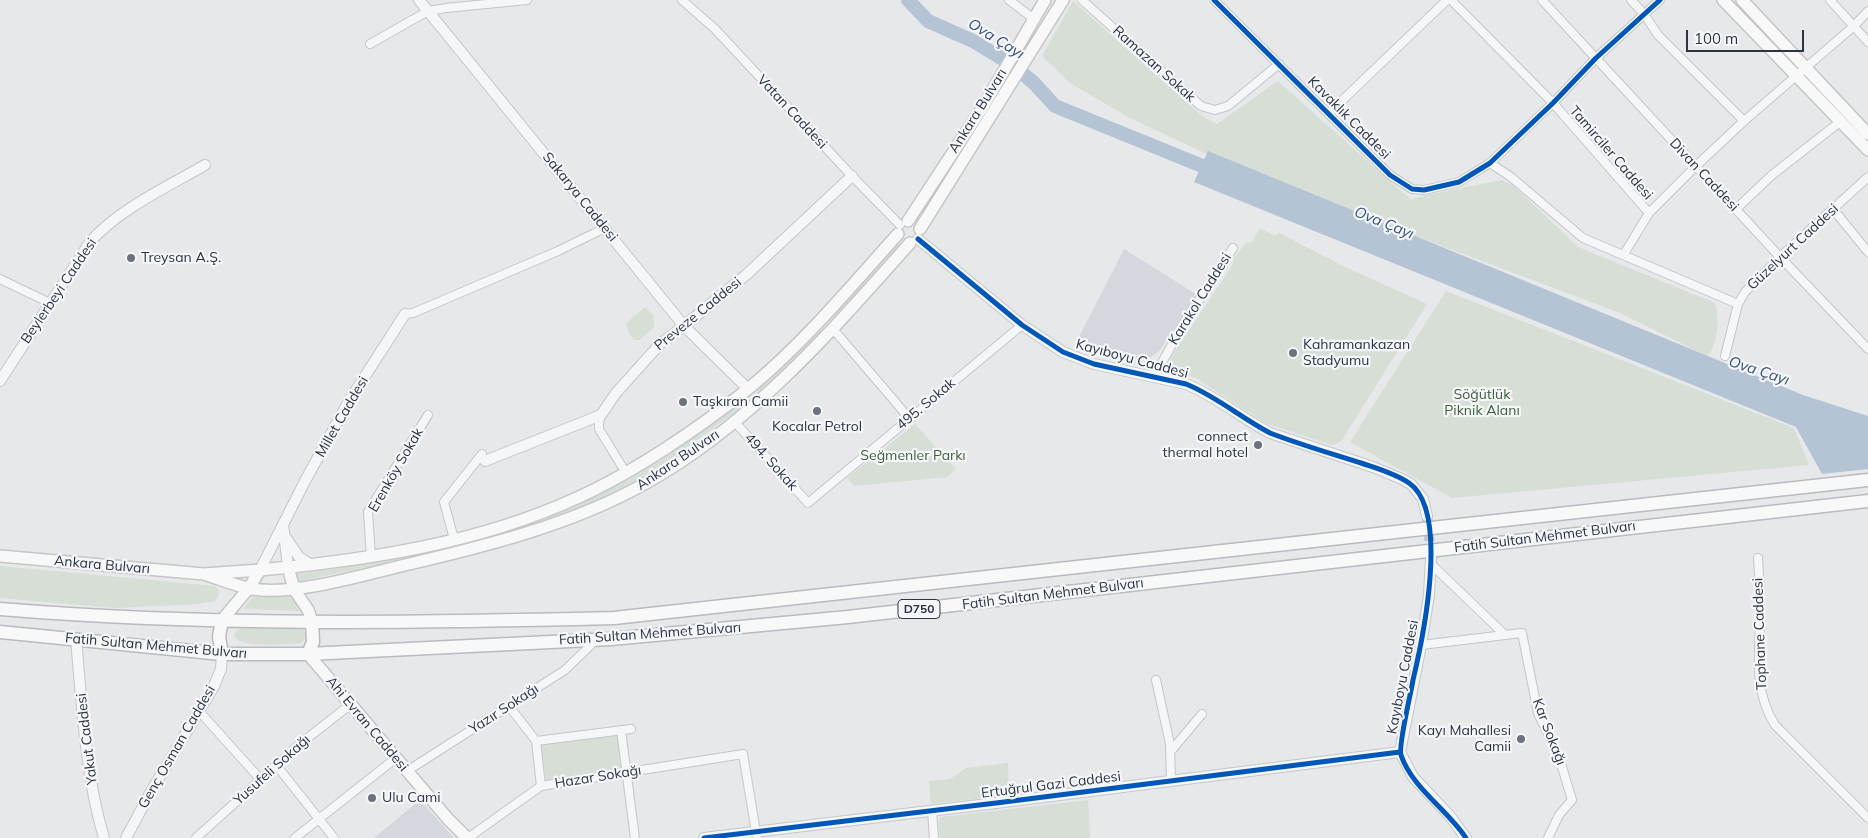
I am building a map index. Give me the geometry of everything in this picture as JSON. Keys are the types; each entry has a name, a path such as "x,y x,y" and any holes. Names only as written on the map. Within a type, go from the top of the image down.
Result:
{"highway":[{"name":"Fatih Sultan Mehmet Bulvarı","path":"0,609 119,618 222,620 428,623 614,618 1868,480"},
{"name":"Fatih Sultan Mehmet Bulvarı","path":"0,632 222,654 308,654 596,639 848,617 1868,501"},
{"path":"222,620 219,638 222,654"},
{"path":"308,654 313,642 312,621"}],"main road":[{"name":"Ankara Bulvarı","path":"0,556 204,574 311,565 371,557 454,539 494,528 567,503 626,473 748,389 823,316 902,227 984,105 1045,0"},
{"name":"Ankara Bulvarı","path":"204,574 250,588 294,589 462,552 538,529 590,510 660,475 734,421 794,369 916,237 1063,0"},
{"path":"1723,0 1868,134"},
{"path":"1742,0 1841,121 1868,150"},
{"path":"917,224 916,237 903,242 902,227 917,224"},
{"path":"823,316 833,329"},
{"path":"748,389 758,402"},
{"path":"288,568 294,589 308,610 312,621"},
{"path":"222,620 250,588 260,570"},
{"name":"Ahi Evran Caddesi","path":"308,654 448,819 468,838"}],"street":[{"name":"Sakarya Caddesi","path":"419,0 684,326 748,389"},
{"path":"370,44 428,11 527,0"},
{"name":"Vatan Caddesi","path":"682,0 715,28 852,176 902,227"},
{"path":"1009,0 1034,19"},
{"name":"Ramazan Sokak","path":"1082,0 1201,106 1215,110 1228,106 1279,64"},
{"name":"Kavaklık Caddesi","path":"1214,0 1390,175 1412,189 1424,190 1460,182 1490,163 1553,103 1596,58 1660,0"},
{"path":"1329,113 1447,0"},
{"name":"Tamirciler Caddesi","path":"1451,0 1553,103 1649,213"},
{"name":"Divan Caddesi","path":"1542,0 1780,257 1868,349"},
{"path":"1631,0 1644,14 1658,35 1744,121"},
{"path":"1830,0 1868,42"},
{"path":"1624,254 1649,213 1696,166 1744,121 1854,26 1868,11"},
{"path":"1736,209 1772,175 1841,121"},
{"path":"1490,163 1511,177 1583,238 1738,304"},
{"name":"Beylerbeyi Caddesi","path":"0,381 90,242 106,226 205,165"},
{"name":"Preveze Caddesi","path":"601,414 650,353 746,275 852,176"},
{"name":"Güzelyurt Caddesi","path":"1725,356 1738,304 1745,292 1780,257 1868,177"},
{"path":"1833,209 1868,252"},
{"path":"405,314 413,313 605,228"},
{"name":"Kayıboyu Caddesi","path":"916,237 1022,325 1048,344 1076,358 1094,364 1180,382 1198,389 1270,433 1364,464 1402,479 1411,484 1423,499 1428,516"},
{"name":"Karakol Caddesi","path":"1154,377 1184,323 1233,248"},
{"path":"0,279 50,303"},
{"name":"Millet Caddesi","path":"260,570 283,522 349,401 405,314"},
{"name":"495. Sokak","path":"808,504 1022,325"},
{"path":"833,329 909,418"},
{"path":"454,539 444,502 484,458 601,414 599,429 626,473"},
{"name":"Erenköy Sokak","path":"371,557 368,512 428,415"},
{"name":"494. Sokak","path":"734,421 808,504"},
{"path":"283,522 288,568"},
{"path":"285,536 299,557 311,565"},
{"name":"Tophane Caddesi","path":"1758,558 1760,603 1759,673 1761,695 1766,712 1775,725 1868,818"},
{"path":"1431,560 1505,635"},
{"name":"Kayıboyu Caddesi","path":"1431,560 1429,595 1421,645 1400,752 1413,777 1450,816 1466,838"},
{"name":"Kar Sokağı","path":"1505,635 1522,633 1538,713 1560,757 1572,800 1559,815 1548,838"},
{"path":"1421,645 1505,635"},
{"name":"Yakut Caddesi","path":"76,639 88,763 104,838"},
{"name":"Yazır Sokağı","path":"407,771 565,670 596,639"},
{"name":"Genç Osman Caddesi","path":"126,838 218,678 222,654"},
{"path":"1156,680 1170,751 1171,782"},
{"name":"Yusufeli Sokağı","path":"196,838 276,766 350,704"},
{"path":"509,706 536,741 541,786"},
{"path":"199,711 261,780"},
{"path":"1170,751 1202,714"},
{"path":"536,741 631,729"},
{"path":"621,730 635,838"},
{"name":"Ertuğrul Gazi Caddesi","path":"704,838 757,835 1400,752"},
{"name":"Hazar Sokağı","path":"468,838 541,786 743,754 757,835"},
{"path":"295,838 396,758"},
{"path":"276,766 334,838"},
{"path":"932,811 934,838"}],"shaded area":[{"path":"1124,249 1199,296 1159,351 1151,357 1144,359 1075,345"},
{"path":"420,800 454,838 374,838"}],"green space":[{"path":"1073,1 1202,116 1217,124 1278,81 1411,200 1430,194 1502,180 1514,186 1578,247 1715,303 1717,309 1717,331 1711,351 1707,356 1620,313 1328,203 1215,158 1128,117 1070,83 1042,56"},
{"path":"1260,228 1275,236 1279,233 1345,267 1427,304 1342,440 1336,444 1331,445 1265,423 1196,378 1166,368 1175,351 1232,266 1234,258 1246,243 1252,242"},
{"path":"897,243 900,245 835,319 833,316"},
{"name":"Söğütlük Piknik Alanı","path":"1446,291 1794,428 1809,465 1452,498 1350,442"},
{"path":"645,307 653,315 654,327 640,340 634,340 629,333 626,323"},
{"path":"820,329 823,333 759,393 756,390"},
{"path":"744,400 747,404 669,460 626,486 580,508 438,552 296,582 294,574 372,562 473,539 583,501 632,478 661,460"},
{"name":"Seğmenler Parkı","path":"915,424 956,469 947,477 854,486 847,478"},
{"path":"0,566 215,586 219,593 215,601 197,604 115,608 0,598"},
{"path":"257,594 292,594 299,611 243,609"},
{"path":"261,626 302,629 305,631 306,638 301,643 266,645 248,643 235,638 234,633 240,628"},
{"path":"618,735 622,769 546,780 541,744"},
{"path":"1008,763 1009,795 931,804 929,781 950,779 966,768"},
{"path":"1088,800 1090,838 940,838 938,824 940,817"}],"water":[{"path":"1208,151 1803,395 1868,416 1868,469 1822,474 1796,427 1194,182"}],"waterway":[{"name":"Ova Çayı","path":"908,0 928,21 973,41 1011,64 1034,83 1055,106 1217,172"}],"tunnel":[{"path":"1427,516 1431,557"}],"cycle path":[{"path":"1214,0 1390,175 1412,189 1424,190 1459,182 1490,163 1553,103 1596,58 1660,0"},
{"path":"918,239 1022,325 1063,352 1094,364 1186,384 1208,395 1270,433 1381,470 1409,483 1421,498 1428,520 1431,547 1427,607 1403,731 1401,755 1413,778 1466,838"},
{"path":"704,838 1400,752"}],"place":[{"name":"Treysan A.Ş.","path":"131,258"},
{"name":"Kahramankazan Stadyumu","path":"1293,353"},
{"name":"Taşkıran Camii","path":"683,402"},
{"name":"Kocalar Petrol","path":"817,411"},
{"name":"connect thermal hotel","path":"1258,445"},
{"name":"Kayı Mahallesi Camii","path":"1521,739"},
{"name":"Ulu Cami","path":"372,798"}]}
